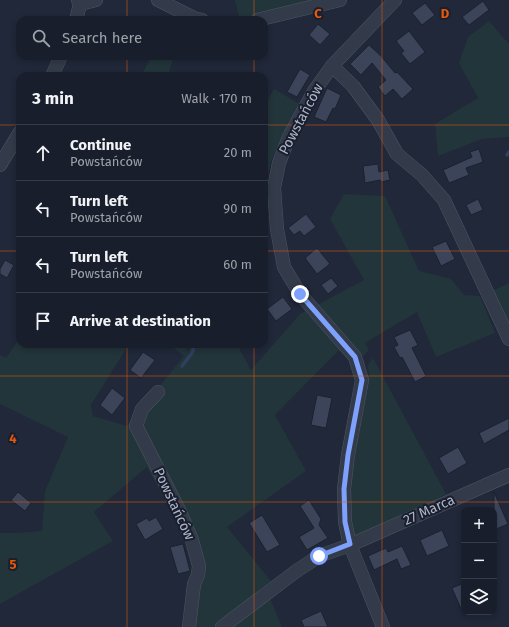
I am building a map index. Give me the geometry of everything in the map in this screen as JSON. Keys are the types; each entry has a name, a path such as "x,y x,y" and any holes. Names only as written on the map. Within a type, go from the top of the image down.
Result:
{"street":[{"path":"77,16 79,2 96,0"},
{"path":"158,0 190,16"},
{"path":"268,17 340,0"},
{"name":"Powstańców","path":"383,627 350,544 345,522 344,489 348,455 362,380 355,357 300,294 284,267 277,229 274,188 279,163 289,137 314,91 332,66 395,0"},
{"path":"54,72 59,60"},
{"name":"Powstańców","path":"332,66 358,91 378,120 397,154 422,175 444,200 509,339"},
{"path":"0,165 16,139"},
{"name":"Powstańców","path":"158,392 142,410 136,426 180,512 192,540 198,566 198,575 194,584 189,627"},
{"name":"27 Marca","path":"350,544 509,475"},
{"path":"222,627 295,572 319,556 350,544"}],"green space":[{"path":"235,0 340,0 268,17 239,16"},
{"path":"489,21 509,44 509,137 482,139 438,156 435,124 478,98 459,63 468,37"},
{"path":"150,60 173,60 169,72 143,72"},
{"path":"274,89 300,104 276,150 268,174 268,100"},
{"path":"344,194 385,196 419,271 451,279 464,295 480,296 495,333 436,357 417,312 365,343 369,350 362,357 317,305 364,280 330,219"},
{"path":"509,283 509,328 492,291"},
{"path":"307,310 340,349 275,415 306,471 227,527 271,581 213,627 189,627 193,559 169,507 147,467 94,512 113,541 0,604 0,533 42,531 45,491 68,437 0,404 0,355 6,358 16,344 16,348 127,348 91,405 93,416 127,426 184,356 174,348 188,348 186,353 189,348 239,348 251,370 300,314"},
{"path":"373,358 446,494 351,541 347,516 355,447 369,376 368,365"},
{"path":"269,596 282,627 230,627"}],"building":[{"path":"483,1 489,10 469,25 462,17"},
{"path":"425,3 435,15 422,25 412,13"},
{"path":"318,24 330,34 320,45 309,35"},
{"path":"409,31 425,52 410,64 401,53 404,51 396,41"},
{"path":"369,45 381,56 395,73 397,72 413,89 402,99 393,89 385,96 378,87 386,80 372,63 361,75 350,64"},
{"path":"300,69 310,75 297,97 287,92"},
{"path":"327,88 341,95 335,109 333,108 326,122 314,117"},
{"path":"479,149 483,162 466,168 469,175 449,183 443,170 472,157 470,152"},
{"path":"378,164 379,172 388,170 390,180 365,183 363,166"},
{"path":"478,199 483,210 471,215 466,205"},
{"path":"306,214 316,227 304,236 300,231 294,235 288,228"},
{"path":"446,241 455,259 441,266 432,247"},
{"path":"317,248 330,264 317,274 305,258"},
{"path":"5,260 14,265 7,278 0,274 0,269"},
{"path":"331,278 338,286 328,294 321,285"},
{"path":"283,297 292,309 276,321 268,308"},
{"path":"410,330 418,345 412,348 426,376 415,382 402,357 400,358 394,347 398,345 394,337"},
{"path":"143,352 155,360 141,378 130,370"},
{"path":"112,388 125,398 112,415 100,405"},
{"path":"317,395 332,398 326,428 311,425"},
{"path":"509,418 509,430 484,444 479,433"},
{"path":"458,447 467,463 448,474 439,458"},
{"path":"18,492 31,503 25,511 11,500"},
{"path":"494,492 508,524 497,529 497,507 494,507"},
{"path":"309,500 321,519 319,525 328,538 307,550 299,537 314,528 300,506"},
{"path":"262,515 280,545 267,552 249,523"},
{"path":"156,517 163,529 145,540 136,524 147,518 149,521"},
{"path":"442,530 449,546 427,556 420,540"},
{"path":"183,544 190,571 178,574 170,547"},
{"path":"402,546 411,565 401,569 397,559 374,570 368,556 386,548 388,552"},
{"path":"461,584 461,609 452,588"},
{"path":"321,611 328,627 304,627 301,620"}],"waterway":[{"path":"182,366 192,353 194,348"}],"route":[{"path":"300,294 355,357 362,380 348,455 344,489 345,522 350,544 319,556"}]}
